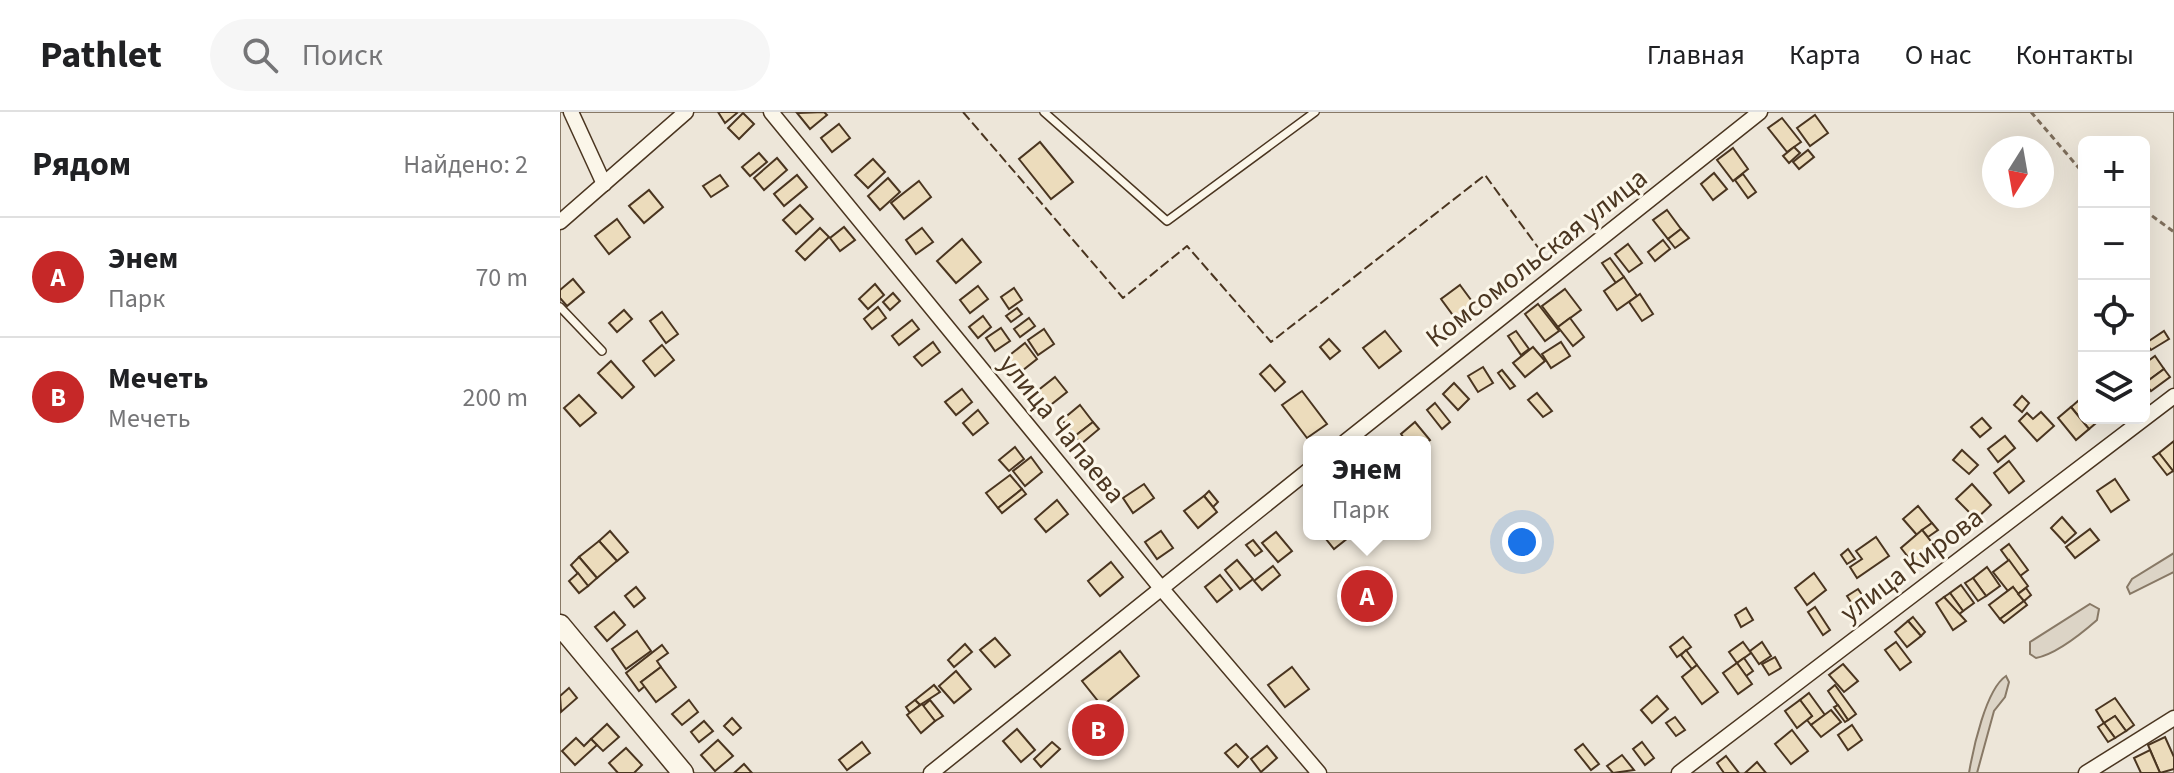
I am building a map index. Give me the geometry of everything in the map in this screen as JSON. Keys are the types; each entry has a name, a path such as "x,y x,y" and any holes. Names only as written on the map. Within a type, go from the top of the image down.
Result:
{"street":[{"path":"571,112 604,184"},
{"path":"560,222 686,112"},
{"name":"улица Чапаева","path":"771,112 1161,588 1319,773"},
{"name":"Комсомольская улица","path":"1353,436 1760,112"},
{"name":"улица Кирова","path":"1679,773 2174,396"},
{"path":"931,773 1303,475"},
{"path":"560,625 683,773"},
{"path":"2086,773 2174,718"}],"lane":[{"path":"1044,112 1167,221 1315,112"},
{"path":"560,307 602,351"}],"path":[{"path":"2031,112 2078,167"},
{"path":"2150,214 2174,232"}],"shaded area":[{"path":"560,112 2174,112 2174,773 560,773"},
{"path":"2174,553 2174,572 2130,594 2127,587 2132,579"},
{"path":"2090,604 2099,609 2097,620 2091,625 2052,652 2036,658 2030,654 2030,642"},
{"path":"2006,676 2009,682 2005,697 1994,711 1977,773 1969,773 1987,706 1992,693"}],"building":[{"path":"718,112 736,112 737,113 725,123"},
{"path":"824,112 827,115 810,129 797,113"},
{"path":"743,113 754,124 739,139 728,128"},
{"path":"1815,115 1828,133 1810,146 1797,128"},
{"path":"1782,118 1801,142 1787,152 1768,128"},
{"path":"839,124 850,138 832,152 821,138"},
{"path":"1040,142 1073,182 1051,199 1019,159"},
{"path":"1794,147 1800,153 1789,163 1783,156"},
{"path":"1733,148 1748,169 1733,181 1717,160"},
{"path":"1808,150 1814,157 1799,169 1793,162"},
{"path":"759,153 767,162 750,176 742,167"},
{"path":"777,158 787,170 764,190 754,178"},
{"path":"873,159 885,172 868,188 855,175"},
{"path":"1714,173 1727,189 1713,200 1701,184"},
{"path":"1743,174 1756,192 1748,198 1735,180"},
{"path":"720,175 728,186 711,197 703,186"},
{"path":"797,175 807,187 784,206 774,194"},
{"path":"888,178 900,192 880,210 868,196"},
{"path":"919,181 931,197 904,219 891,203"},
{"path":"649,190 663,207 644,223 629,206"},
{"path":"800,205 813,219 796,234 783,220"},
{"path":"1667,210 1681,229 1668,239 1653,220"},
{"path":"617,219 630,237 609,254 595,236"},
{"path":"844,227 855,240 840,251 830,238"},
{"path":"820,228 829,237 805,260 796,251"},
{"path":"922,228 933,242 916,254 906,240"},
{"path":"1681,229 1689,238 1675,248 1668,239"},
{"path":"962,239 981,262 956,283 937,261"},
{"path":"1663,240 1670,249 1655,261 1648,252"},
{"path":"1628,244 1642,263 1629,272 1615,254"},
{"path":"1610,258 1624,277 1616,283 1602,263"},
{"path":"1624,277 1637,296 1617,310 1604,291"},
{"path":"573,279 584,292 567,306 560,298 560,290"},
{"path":"875,284 884,295 868,309 859,299"},
{"path":"1460,285 1474,304 1455,318 1441,299"},
{"path":"978,286 988,299 970,313 960,300"},
{"path":"1014,288 1022,300 1009,309 1001,297"},
{"path":"1565,289 1581,310 1558,327 1542,306"},
{"path":"893,293 900,301 890,310 883,302"},
{"path":"1640,294 1653,314 1642,321 1629,302"},
{"path":"1538,304 1559,331 1545,341 1525,314"},
{"path":"878,307 886,318 872,329 864,319"},
{"path":"1017,308 1022,314 1011,322 1006,316"},
{"path":"624,310 632,319 617,332 609,323"},
{"path":"662,312 678,334 666,343 650,321"},
{"path":"983,316 991,327 978,338 969,327"},
{"path":"1029,318 1035,326 1020,337 1014,329"},
{"path":"1570,318 1584,337 1573,346 1558,327"},
{"path":"912,320 919,329 899,345 892,336"},
{"path":"1001,328 1010,341 995,351 986,338"},
{"path":"1044,329 1054,344 1038,355 1028,340"},
{"path":"1385,331 1401,351 1379,368 1363,348"},
{"path":"1516,331 1529,349 1521,355 1508,336"},
{"path":"2164,331 2169,339 2151,350 2150,340"},
{"path":"1329,339 1340,351 1330,359 1320,347"},
{"path":"933,342 940,352 922,366 914,357"},
{"path":"1561,342 1570,356 1551,368 1542,354"},
{"path":"1025,343 1037,359 1018,374 1006,358"},
{"path":"662,345 674,360 655,376 643,361"},
{"path":"1533,347 1545,361 1525,377 1513,363"},
{"path":"2155,356 2164,369 2150,379 2150,360"},
{"path":"611,361 634,387 622,398 598,373"},
{"path":"1270,365 1285,382 1275,391 1260,374"},
{"path":"1483,367 1493,383 1478,392 1468,376"},
{"path":"2164,369 2170,377 2151,391 2150,379"},
{"path":"1502,370 1515,386 1510,389 1498,373"},
{"path":"1055,377 1067,392 1048,407 1036,392"},
{"path":"1454,383 1469,399 1458,410 1443,394"},
{"path":"962,389 972,402 956,415 945,402"},
{"path":"1302,391 1327,424 1305,436 1282,405"},
{"path":"1537,393 1552,411 1543,417 1528,400"},
{"path":"579,395 596,413 580,426 564,408"},
{"path":"2022,396 2029,403 2022,412 2014,405"},
{"path":"2078,401 2078,416 2071,407"},
{"path":"1435,403 1450,422 1442,429 1427,410"},
{"path":"1080,405 1093,422 1075,436 1062,420"},
{"path":"2071,407 2078,416 2078,424 2085,424 2089,429 2076,440 2058,418"},
{"path":"978,410 988,423 973,435 963,423"},
{"path":"2041,412 2054,426 2037,441 2019,421 2027,413 2033,419"},
{"path":"1982,418 1991,428 1980,437 1971,427"},
{"path":"1093,422 1099,429 1081,444 1075,436"},
{"path":"1415,422 1427,436 1402,436 1401,434"},
{"path":"2005,436 2015,448 1998,462 1988,449"},
{"path":"2174,441 2174,470 2173,471 2159,453"},
{"path":"1015,447 1024,459 1009,471 999,460"},
{"path":"1962,450 1978,465 1969,474 1953,460"},
{"path":"2159,453 2173,471 2167,475 2153,457"},
{"path":"1031,457 1042,472 1025,486 1013,471"},
{"path":"2009,461 2024,481 2009,493 1994,473"},
{"path":"1010,475 1022,489 998,508 986,493"},
{"path":"2115,479 2129,500 2111,512 2097,491"},
{"path":"1144,484 1154,498 1133,513 1123,498"},
{"path":"1972,484 1991,505 1976,519 1956,499"},
{"path":"1022,489 1026,494 1002,513 998,508"},
{"path":"1209,491 1218,502 1213,507 1204,496"},
{"path":"1204,496 1217,512 1198,528 1184,511"},
{"path":"1057,500 1068,514 1046,532 1035,519"},
{"path":"1918,506 1932,523 1917,535 1903,519"},
{"path":"2062,517 2076,533 2065,543 2051,528"},
{"path":"1932,523 1938,530 1928,537 1922,530"},
{"path":"2090,529 2099,540 2075,558 2066,547"},
{"path":"1922,530 1933,544 1928,549 1932,554 1916,567 1901,548"},
{"path":"610,531 628,552 617,561 599,541"},
{"path":"1161,531 1173,548 1157,559 1145,542"},
{"path":"1276,532 1292,551 1278,562 1262,543"},
{"path":"1876,537 1889,556 1857,578 1850,567 1862,559 1856,551"},
{"path":"1253,540 1262,551 1255,556 1246,545"},
{"path":"1327,540 1345,540 1334,549"},
{"path":"599,541 617,561 597,578 579,557"},
{"path":"2009,544 2028,570 2020,576 2001,550"},
{"path":"1848,549 1855,559 1847,564 1841,555"},
{"path":"579,557 597,578 588,586 571,565"},
{"path":"1237,560 1253,579 1240,589 1225,570"},
{"path":"2009,560 2028,586 2018,594 2013,587 2008,591 1993,572"},
{"path":"1111,562 1123,577 1100,596 1088,581"},
{"path":"1273,566 1280,575 1262,590 1254,581"},
{"path":"1987,567 2000,586 1986,596 1973,578"},
{"path":"578,573 588,586 579,593 569,581"},
{"path":"1814,573 1826,590 1807,605 1795,588"},
{"path":"1220,575 1232,590 1217,602 1205,587"},
{"path":"1973,578 1986,596 1978,601 1965,583"},
{"path":"1961,585 1974,603 1963,611 1950,593"},
{"path":"636,587 645,598 634,607 625,596"},
{"path":"2013,587 2024,601 2000,619 1989,605"},
{"path":"2026,588 2031,595 2024,601 2018,594"},
{"path":"1858,589 1867,602 1856,610 1847,596"},
{"path":"1950,593 1963,611 1957,616 1944,597"},
{"path":"1944,597 1966,621 1953,630 1936,603"},
{"path":"2024,601 2027,605 2004,623 2000,619"},
{"path":"1815,607 1830,630 1823,635 1808,612"},
{"path":"1746,608 1753,620 1741,627 1735,615"},
{"path":"614,612 625,625 607,641 595,627"},
{"path":"1913,617 1925,632 1921,636 1908,621"},
{"path":"1908,621 1921,636 1907,647 1895,632"},
{"path":"637,631 651,651 626,669 612,649"},
{"path":"1683,637 1691,647 1677,657 1670,647"},
{"path":"995,638 1010,655 995,667 980,650"},
{"path":"1743,642 1751,653 1737,663 1729,652"},
{"path":"1762,642 1771,656 1759,664 1750,651"},
{"path":"1896,642 1911,662 1900,670 1885,650"},
{"path":"965,644 972,652 954,667 948,660"},
{"path":"662,645 668,653 657,661 661,667 641,682 645,686 639,691 626,673"},
{"path":"1686,650 1697,665 1692,669 1681,655"},
{"path":"1120,651 1139,676 1102,706 1082,681"},
{"path":"1775,657 1781,668 1769,675 1762,664"},
{"path":"1744,658 1753,671 1746,676 1737,663"},
{"path":"1737,663 1752,684 1738,694 1723,673"},
{"path":"1843,664 1858,681 1844,692 1829,675"},
{"path":"1697,665 1718,692 1702,704 1682,677"},
{"path":"661,667 676,687 656,702 641,682"},
{"path":"1292,667 1309,689 1285,707 1268,685"},
{"path":"956,671 971,689 954,703 939,686"},
{"path":"934,685 940,692 920,705 915,700"},
{"path":"1835,685 1856,714 1848,720 1828,691"},
{"path":"569,688 577,698 561,712 560,696"},
{"path":"1809,693 1825,715 1811,725 1807,720 1812,716 1800,700"},
{"path":"1657,696 1668,709 1652,723 1641,710"},
{"path":"2115,698 2134,725 2126,731 2115,716 2104,723 2096,710"},
{"path":"689,700 698,712 682,725 672,714"},
{"path":"915,700 920,705 910,713 906,707"},
{"path":"930,700 943,716 935,721 923,706"},
{"path":"1800,700 1812,716 1797,728 1785,711"},
{"path":"922,704 935,721 921,733 907,715"},
{"path":"1838,705 1848,720 1845,722 1834,707"},
{"path":"1097,708 1119,734 1099,751 1077,725"},
{"path":"1831,710 1841,722 1821,737 1811,725"},
{"path":"2115,716 2126,731 2115,738 2104,723"},
{"path":"1675,717 1685,730 1676,736 1666,723"},
{"path":"732,718 741,728 733,735 724,726"},
{"path":"704,721 713,731 699,742 691,732"},
{"path":"2104,723 2115,738 2108,742 2098,727"},
{"path":"607,724 619,737 603,751 591,739"},
{"path":"1852,725 1862,740 1848,750 1838,735"},
{"path":"1017,729 1035,750 1021,762 1003,741"},
{"path":"1792,730 1808,751 1791,764 1775,744"},
{"path":"2165,737 2174,757 2174,769 2160,773 2148,745"},
{"path":"576,738 584,746 591,739 597,745 575,765 562,751"},
{"path":"718,740 733,756 715,771 701,755"},
{"path":"862,742 870,753 847,770 839,760"},
{"path":"1052,742 1060,749 1041,767 1034,759"},
{"path":"1642,742 1654,758 1645,765 1633,749"},
{"path":"1236,744 1248,757 1238,767 1225,753"},
{"path":"1583,744 1599,764 1591,770 1575,750"},
{"path":"1267,746 1277,758 1261,772 1251,759"},
{"path":"626,748 642,765 634,773 618,773 609,763"},
{"path":"2150,750 2160,773 2141,773 2134,758"},
{"path":"1622,755 1634,770 1613,773 1607,766"},
{"path":"1726,756 1739,773 1724,773 1717,763"},
{"path":"1757,762 1766,773 1745,773"},
{"path":"744,764 752,773 734,773"}],"fence":[{"path":"963,112 1123,298 1187,246 1271,342 1485,175 1545,257"}],"place":[{"name":"Энем","path":"1367,596"},
{"name":"Мечеть","path":"1098,730"}]}
